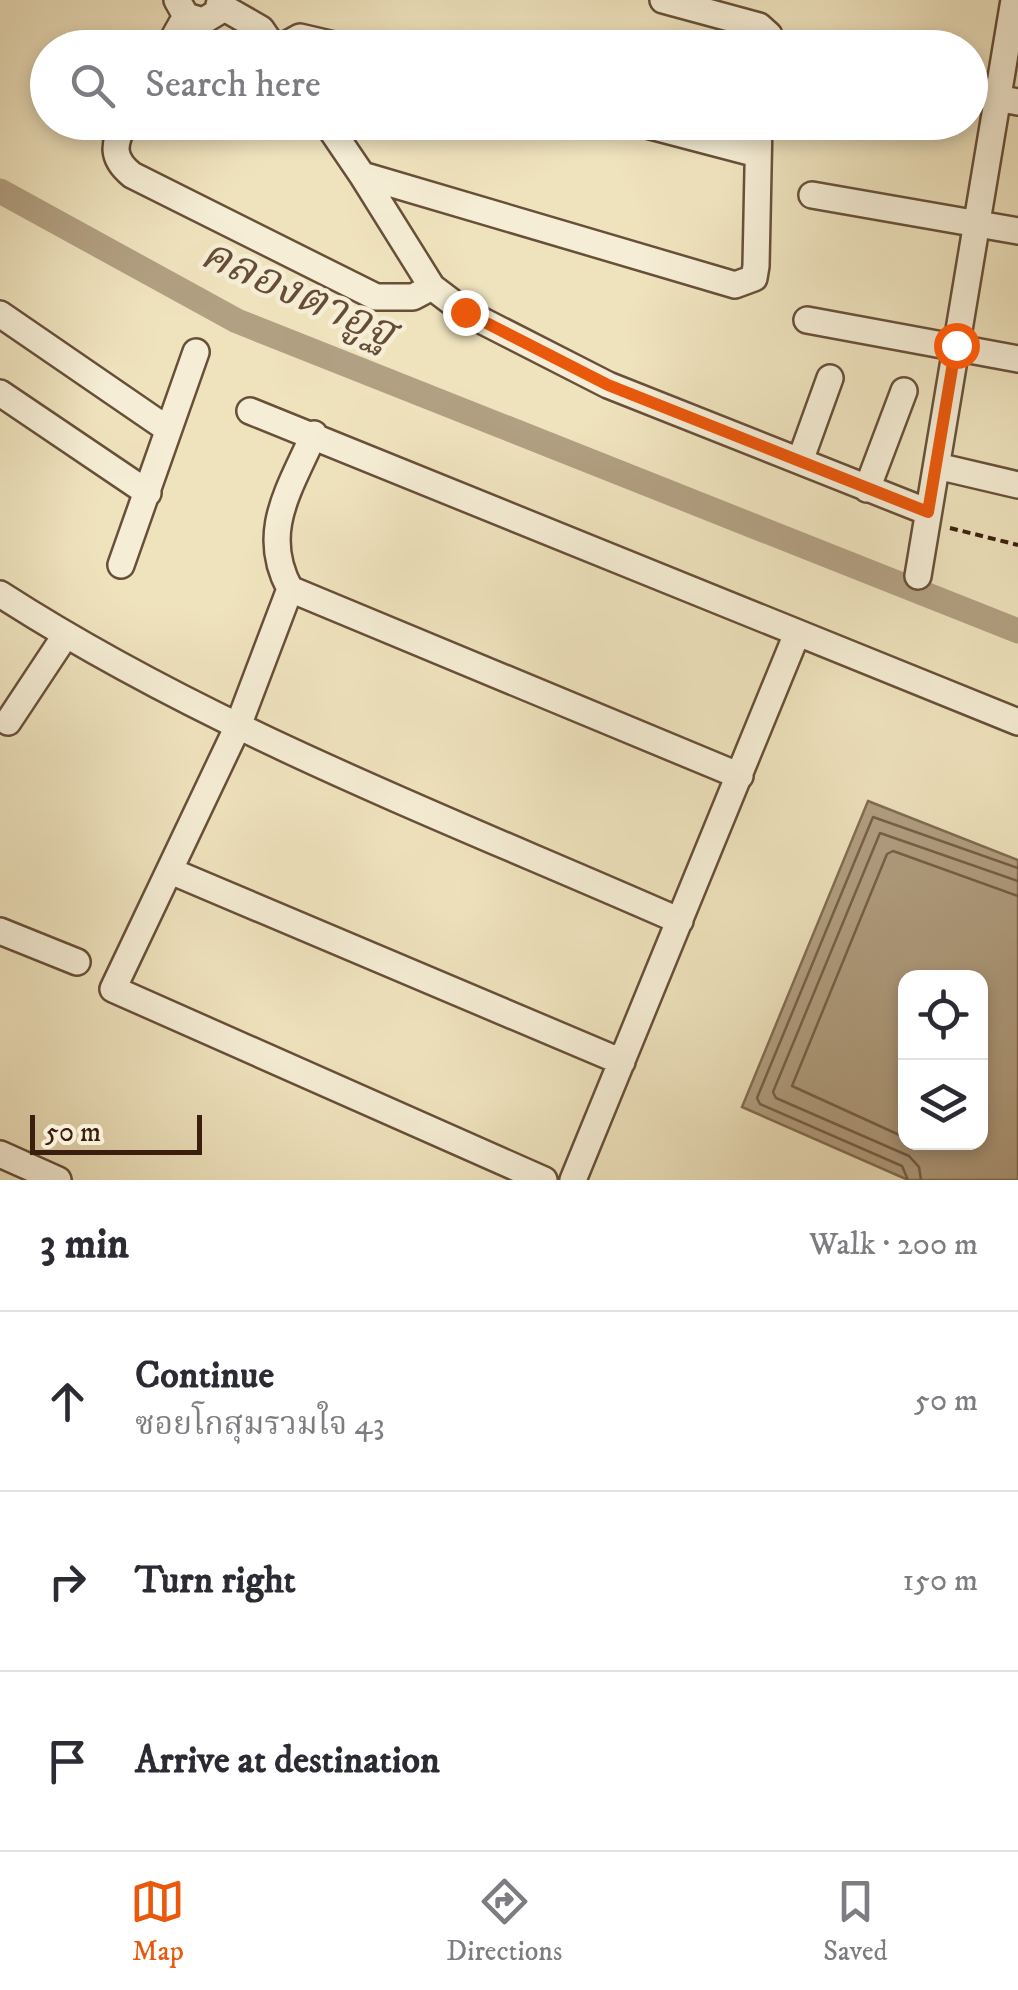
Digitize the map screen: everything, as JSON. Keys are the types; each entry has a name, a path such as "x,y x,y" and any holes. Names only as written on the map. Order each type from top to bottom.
{"street":[{"path":"662,0 764,30"},
{"path":"918,576 977,222 1008,100 1014,0"},
{"path":"182,8 203,21 218,12 220,3 262,30"},
{"path":"116,140 115,155 132,175 376,298 413,297 432,287"},
{"path":"338,140 432,287 500,333 608,385 928,517"},
{"path":"703,140 756,154"},
{"path":"362,174 734,285 754,278 757,140"},
{"path":"812,195 1018,231"},
{"path":"0,314 166,428"},
{"path":"807,320 956,345 1018,360"},
{"path":"122,565 166,428 196,352"},
{"path":"800,461 830,378"},
{"path":"868,490 904,391"},
{"path":"0,393 148,492"},
{"path":"250,410 796,636 1018,722"},
{"path":"314,434 277,527 274,549 290,589 238,726 173,872 113,989 544,1180"},
{"path":"936,466 1018,485"},
{"path":"290,589 740,776"},
{"path":"0,594 66,636 238,726 680,922"},
{"path":"8,722 66,636"},
{"path":"573,1180 796,636"},
{"path":"173,872 622,1062"},
{"path":"0,931 77,962"},
{"path":"0,1154 58,1180"}],"path":[{"path":"928,517 1018,545"}],"water":[{"path":"868,801 1018,860 1018,1180 908,1180 742,1107"}],"waterway":[{"name":"คลองตาอูฐ","path":"0,191 237,321 1018,631"}],"route":[{"path":"465,312 608,385 928,512 956,345"}]}
